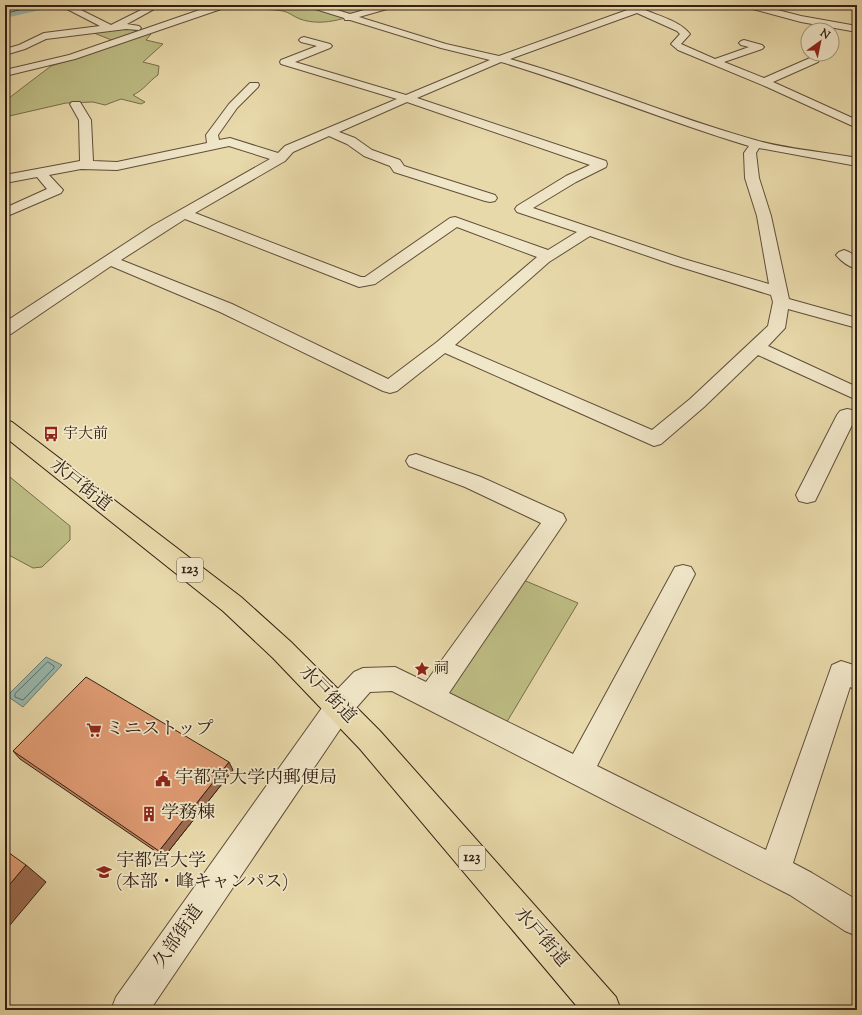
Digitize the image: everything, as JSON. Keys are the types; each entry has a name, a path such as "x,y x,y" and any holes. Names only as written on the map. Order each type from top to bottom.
{"highway":[{"name":"水戸街道","path":"5,428 232,604 282,650 370,740 603,1010"}],"street":[{"path":"5,10 25,5"},
{"path":"83,5 71,9 112,28"},
{"path":"112,28 152,8 146,5"},
{"path":"5,74 72,57 224,5"},
{"path":"312,5 348,18 444,46 500,59 552,74 708,130 756,144 857,162"},
{"path":"348,18 391,5"},
{"path":"627,5 644,8 680,29 685,34 676,44 681,48 765,82 857,124"},
{"path":"748,5 802,19 857,29"},
{"path":"5,330 109,260 183,213 281,158 289,149 500,59 644,8"},
{"path":"5,52 22,47 44,36 126,26 146,31"},
{"path":"304,40 327,46 285,62 408,99 601,164 571,179 522,209 857,323"},
{"path":"715,62 759,47 744,43"},
{"path":"765,82 810,62"},
{"path":"214,146 212,135 233,106 254,85"},
{"path":"76,104 86,120 87,165"},
{"path":"328,132 351,141 368,153 395,162 399,169 490,198"},
{"path":"5,179 87,165 117,166 230,142 281,158"},
{"path":"443,346 654,439 697,403 776,328 780,297 764,216 752,178 750,154 756,144"},
{"path":"5,213 56,190 40,173"},
{"path":"183,213 359,282 369,281 455,221 549,256"},
{"path":"109,260 226,308 390,387 443,346 549,256 589,231"},
{"path":"844,255 857,264"},
{"path":"756,347 857,394"},
{"path":"807,494 847,415 857,418"},
{"path":"416,461 473,482 555,520 431,697"},
{"path":"579,772 683,574"},
{"path":"774,871 841,673 857,678"},
{"name":"久部街道","path":"129,1010 339,707 364,680 396,679 801,884 857,919"}],"green space":[{"path":"245,5 377,5 375,8 338,20 319,22 300,19 283,11 251,8 246,7"},
{"path":"125,28 151,34 146,40 163,44 143,62 159,66 158,75 140,91 133,95 145,102 141,104 121,99 105,105 93,102 66,103 5,117 5,101 51,66 119,43 94,33"},
{"path":"5,473 70,526 70,540 42,567 33,568 5,553"},
{"path":"521,579 578,603 505,725 441,692"}],"water":[{"path":"46,657 62,665 23,707 7,696"}],"building":[{"name":"学務棟","path":"86,677 229,762 159,851 13,751"},
{"path":"5,850 26,865 5,890"}],"waterway":[{"path":"5,13 39,5"}],"place":[{"name":"宇大前","path":"51,434"},
{"name":"祠","path":"422,669"},
{"name":"ミニストップ","path":"94,730"},
{"name":"宇都宮大学内郵便局","path":"163,779"},
{"name":"学務棟","path":"149,814"},
{"name":"宇都宮大学 (本部・峰キャンパス)","path":"104,872"}]}
